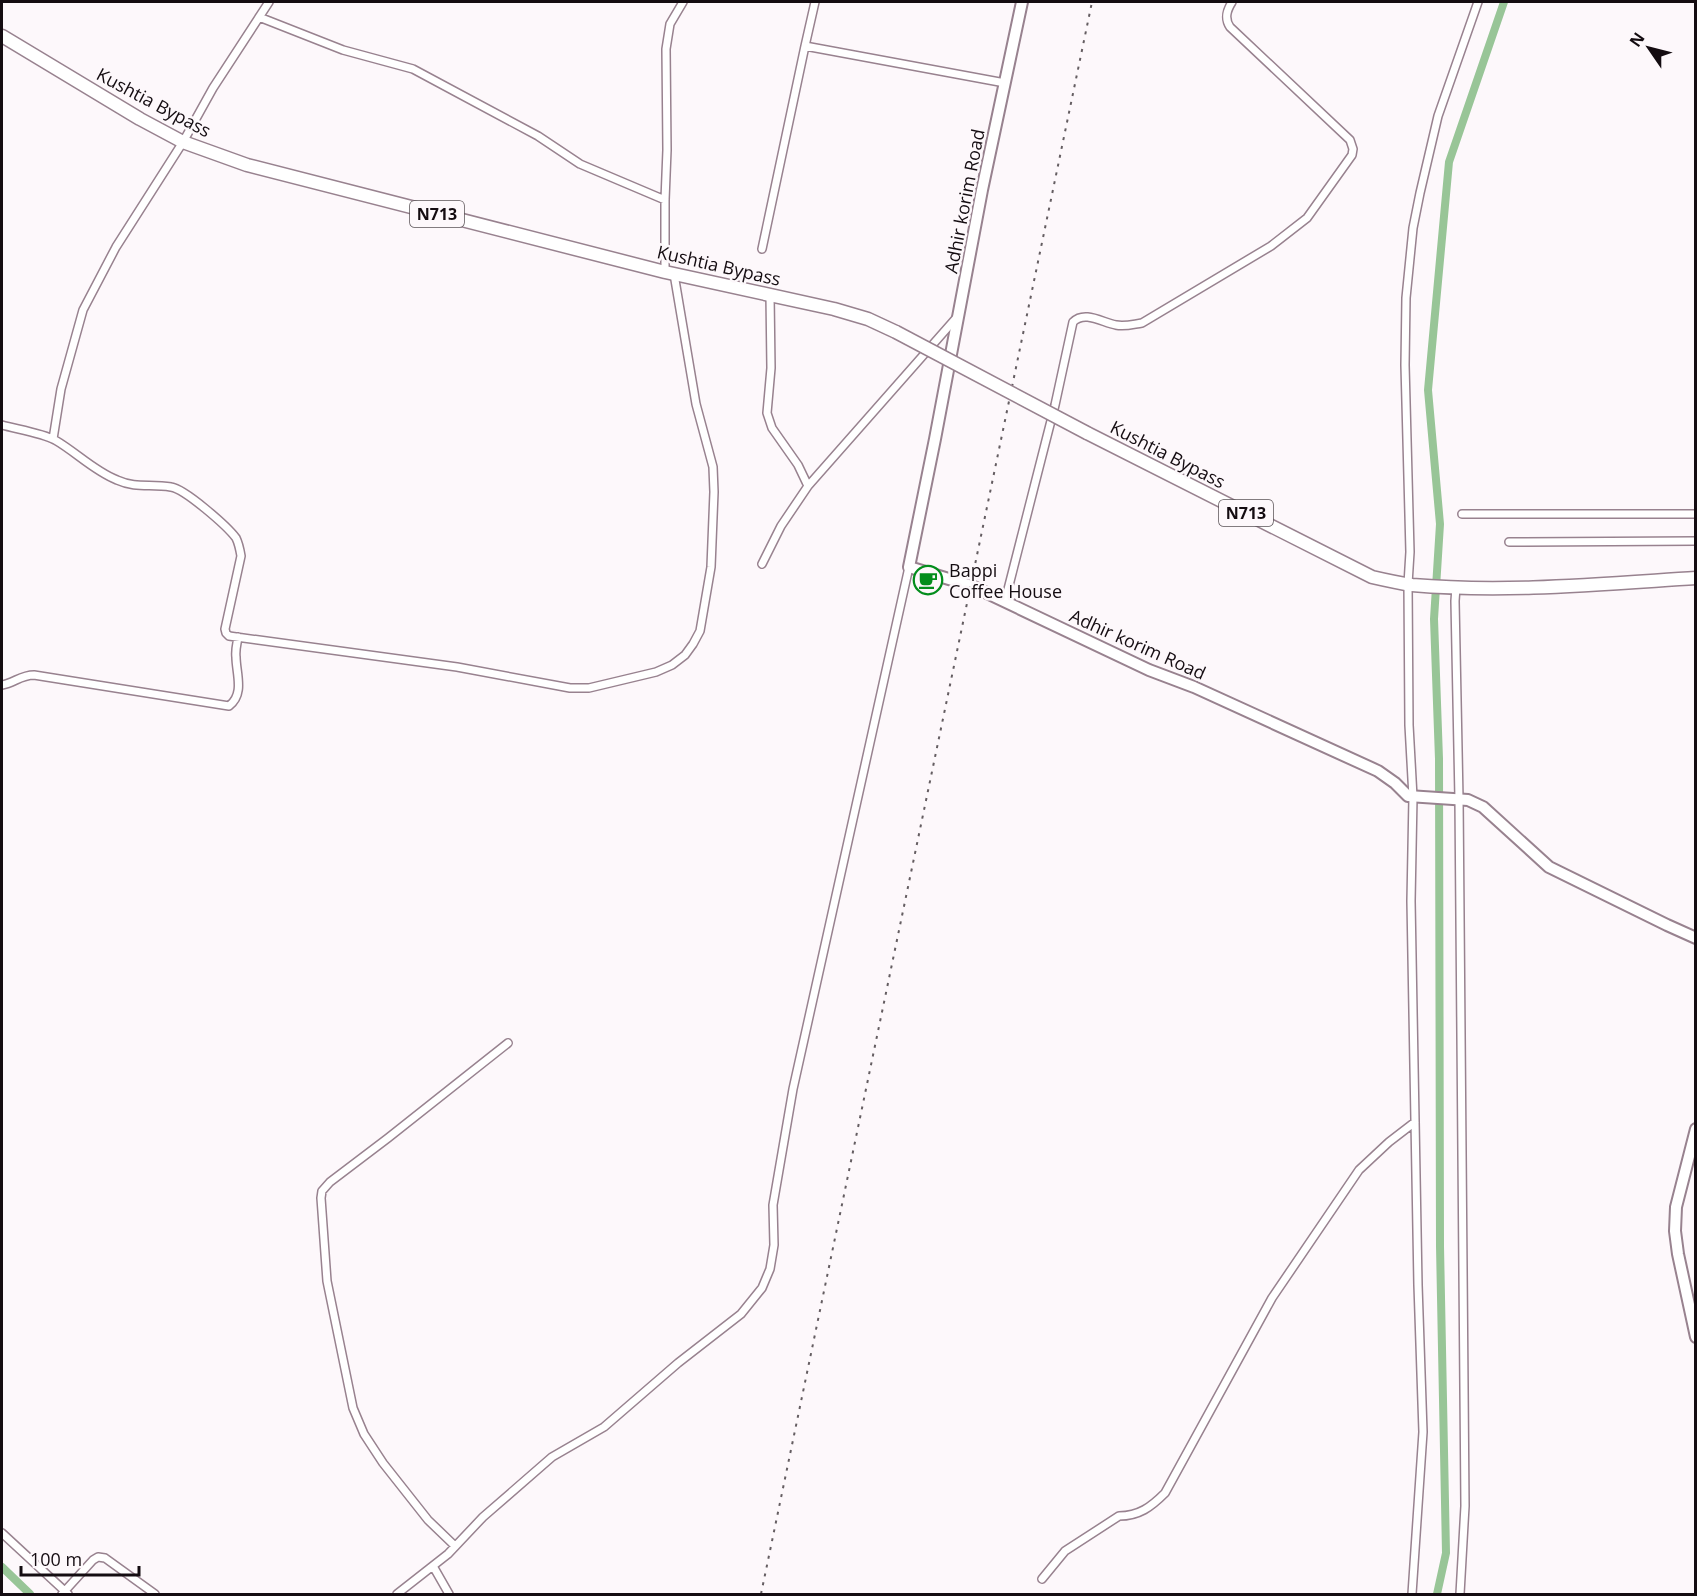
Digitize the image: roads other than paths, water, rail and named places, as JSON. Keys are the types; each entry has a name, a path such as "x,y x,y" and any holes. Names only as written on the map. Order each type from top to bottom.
{"highway":[{"name":"Kushtia Bypass","path":"2,36 140,119 183,142 247,165 669,273 834,309 868,319 1372,577 1409,584 1526,588 1695,578"}],"main road":[{"name":"Adhir korim Road","path":"1022,2 982,190 909,567 970,585 1149,670 1194,687 1378,771 1408,796 1415,797"},
{"path":"1415,797 1468,800 1483,807 1549,867 1695,938"},
{"path":"1695,1129 1676,1207 1675,1231 1695,1337"}],"street":[{"path":"53,439 61,389 83,310 116,247 183,142 213,88 269,2"},
{"path":"2,425 53,439 107,476 132,486 174,487 185,492 235,537 241,556 225,629 230,636 457,667 570,688 589,688 656,672 672,665 685,655 700,631 711,567 714,492 713,467 696,404 669,273 665,200 666,36 669,24 683,2"},
{"path":"762,249 815,2"},
{"path":"1005,601 1055,405 1073,322 1083,316 1119,326 1142,323 1261,252 1307,218 1352,155 1350,140 1230,27 1226,14 1232,2"},
{"path":"1412,1594 1423,1432 1411,901 1415,797 1409,725 1410,552 1405,365 1406,298 1413,228 1438,116 1478,2"},
{"path":"259,17 343,50 413,69 538,136 580,164 665,200"},
{"path":"805,46 1005,83"},
{"path":"770,295 771,368 767,413 772,428 798,465 808,486"},
{"path":"762,564 781,526 808,486 958,315"},
{"path":"1462,514 1695,514"},
{"path":"1509,542 1695,541"},
{"path":"397,1594 433,1566 483,1517 552,1457 604,1427 678,1363 741,1314 762,1288 770,1269 774,1245 773,1205 793,1089 909,567"},
{"path":"1455,587 1465,1506 1460,1594"},
{"path":"2,685 10,684 21,676 34,675 229,706 236,699 238,689 239,678 235,653 238,638"},
{"path":"455,1546 428,1520 383,1463 364,1434 353,1408 327,1281 321,1198 322,1191 330,1182 508,1043"},
{"path":"1042,1579 1065,1551 1119,1516 1139,1513 1153,1505 1165,1493 1278,1288 1359,1170 1415,1122"},
{"path":"2,1533 65,1594 98,1557 105,1558 155,1594"},
{"path":"433,1566 449,1594"}],"waterway":[{"path":"1437,1594 1446,1553 1440,1246 1439,759 1434,619 1440,524 1428,390 1449,162 1504,2"},
{"path":"2,1567 30,1594"}],"railway":[{"path":"761,1594 1092,2"}],"place":[{"name":"Bappi Coffee House","path":"928,580"}]}
